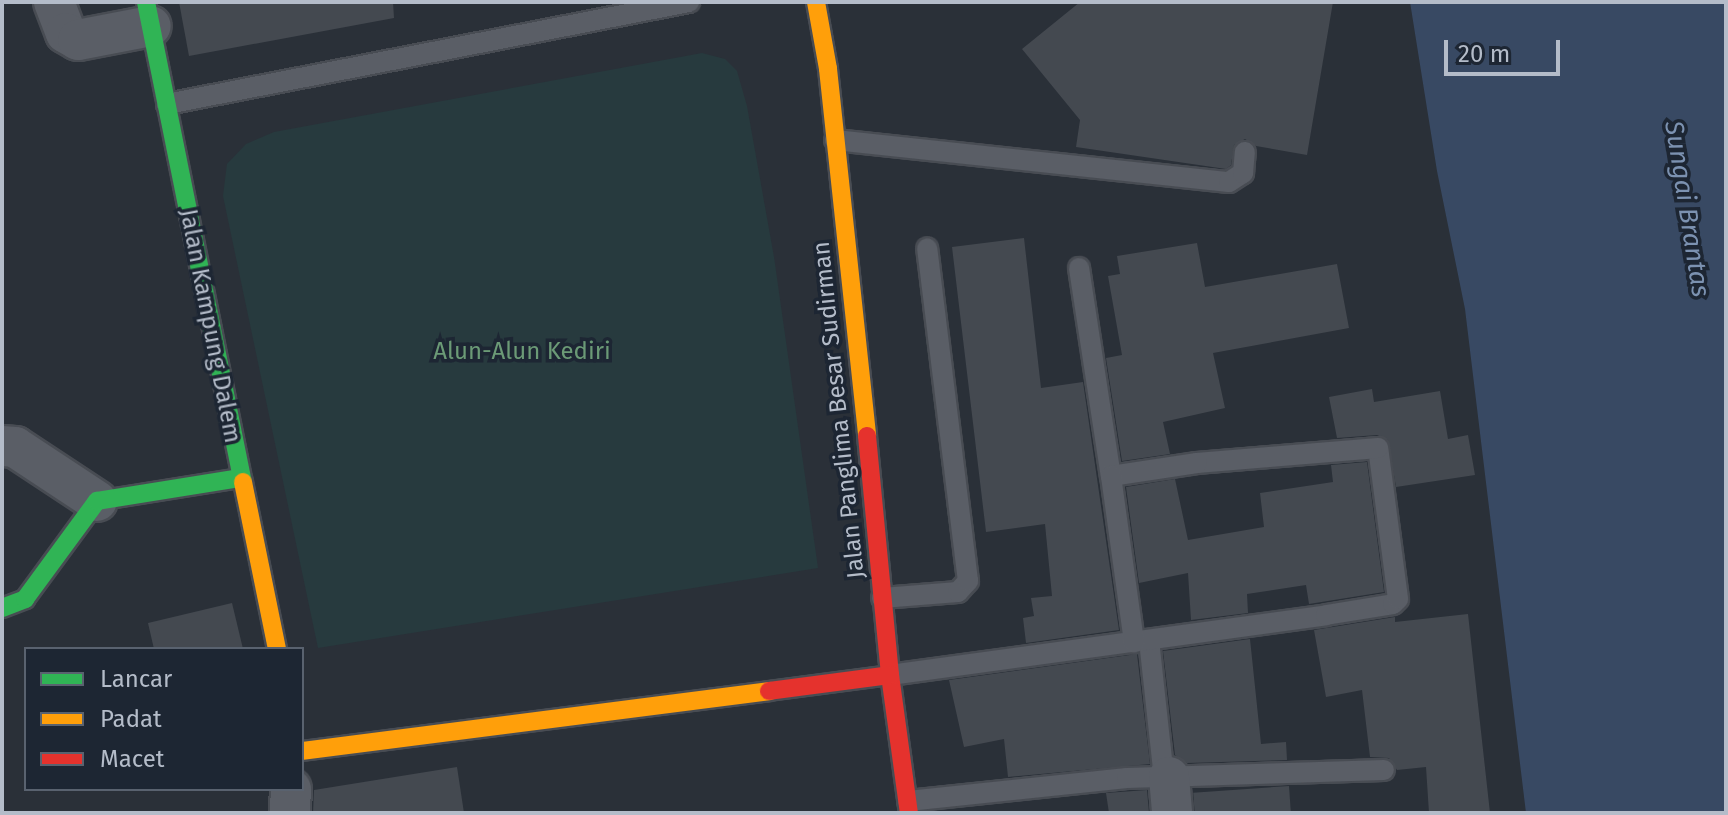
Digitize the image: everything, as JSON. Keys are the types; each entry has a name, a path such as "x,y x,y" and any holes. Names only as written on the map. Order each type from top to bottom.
{"street":[{"path":"54,2 66,33 78,40 149,14"},
{"name":"Jalan Panglima Besar Sudirman","path":"816,2 828,69 852,279 890,675 908,807"},
{"name":"Jalan Kampung Dalem","path":"149,14 277,647"},
{"path":"2,446 15,447 97,501 241,478"},
{"path":"2,608 25,599 97,501"},
{"path":"304,751 890,675"},
{"path":"290,813 291,791"}],"lane":[{"path":"167,104 689,2"},
{"path":"834,140 1229,182 1243,173 1245,152"},
{"path":"882,598 958,592 968,581 927,249"},
{"path":"1079,268 1111,476 1168,789"},
{"path":"890,675 1396,603 1379,451 1374,447 1331,454 1197,463 1111,476"},
{"path":"908,807 1384,770"}],"green space":[{"name":"Alun-Alun Kediri","path":"702,53 725,59 737,71 747,106 774,257 818,568 318,648 223,196 227,164 246,144 274,132"}],"water":[{"name":"Sungai Brantas","path":"1410,2 1726,2 1726,813 1526,813 1465,309 1437,171"}],"building":[{"path":"179,2 393,2 394,18 189,56"},
{"path":"1080,2 1333,2 1307,155 1256,146 1245,139 1234,145 1231,165 1226,169 1076,147 1080,120 1022,49"},
{"path":"1024,238 1041,388 1083,382 1119,630 1026,643 1023,618 1034,616 1031,598 1052,596 1045,524 986,532 952,247"},
{"path":"1197,243 1205,287 1337,264 1349,328 1213,353 1225,408 1163,422 1170,454 1122,461 1106,358 1122,355 1108,276 1120,274 1117,256"},
{"path":"1372,389 1374,402 1440,391 1448,439 1468,435 1475,475 1396,487 1388,440 1377,435 1337,438 1329,397"},
{"path":"1367,462 1384,592 1309,604 1306,585 1247,594 1248,613 1191,620 1188,573 1139,583 1126,487 1175,479 1188,540 1264,527 1260,493 1333,482 1331,465"},
{"path":"232,603 243,647 154,647 148,623"},
{"path":"1468,614 1490,813 1429,813 1426,767 1397,770 1389,758 1370,757 1362,690 1326,697 1314,630 1395,617 1395,622"},
{"path":"1250,639 1261,744 1286,742 1287,760 1187,763 1175,755 1163,651"},
{"path":"1137,654 1150,764 1008,777 1004,739 964,747 949,680"},
{"path":"457,767 464,813 313,813 314,790"},
{"path":"1289,786 1291,813 1195,813 1193,793"},
{"path":"1147,790 1149,813 1109,813 1106,793"}],"traffic: fast":[{"path":"146,2 243,482"},
{"path":"2,608 25,599 97,501 241,478"}],"traffic: slow":[{"path":"816,2 828,69 867,436"},
{"path":"243,482 277,647"},
{"path":"304,751 769,691"}],"traffic: jam":[{"path":"867,436 890,675 909,813"},
{"path":"769,691 890,675"}]}
